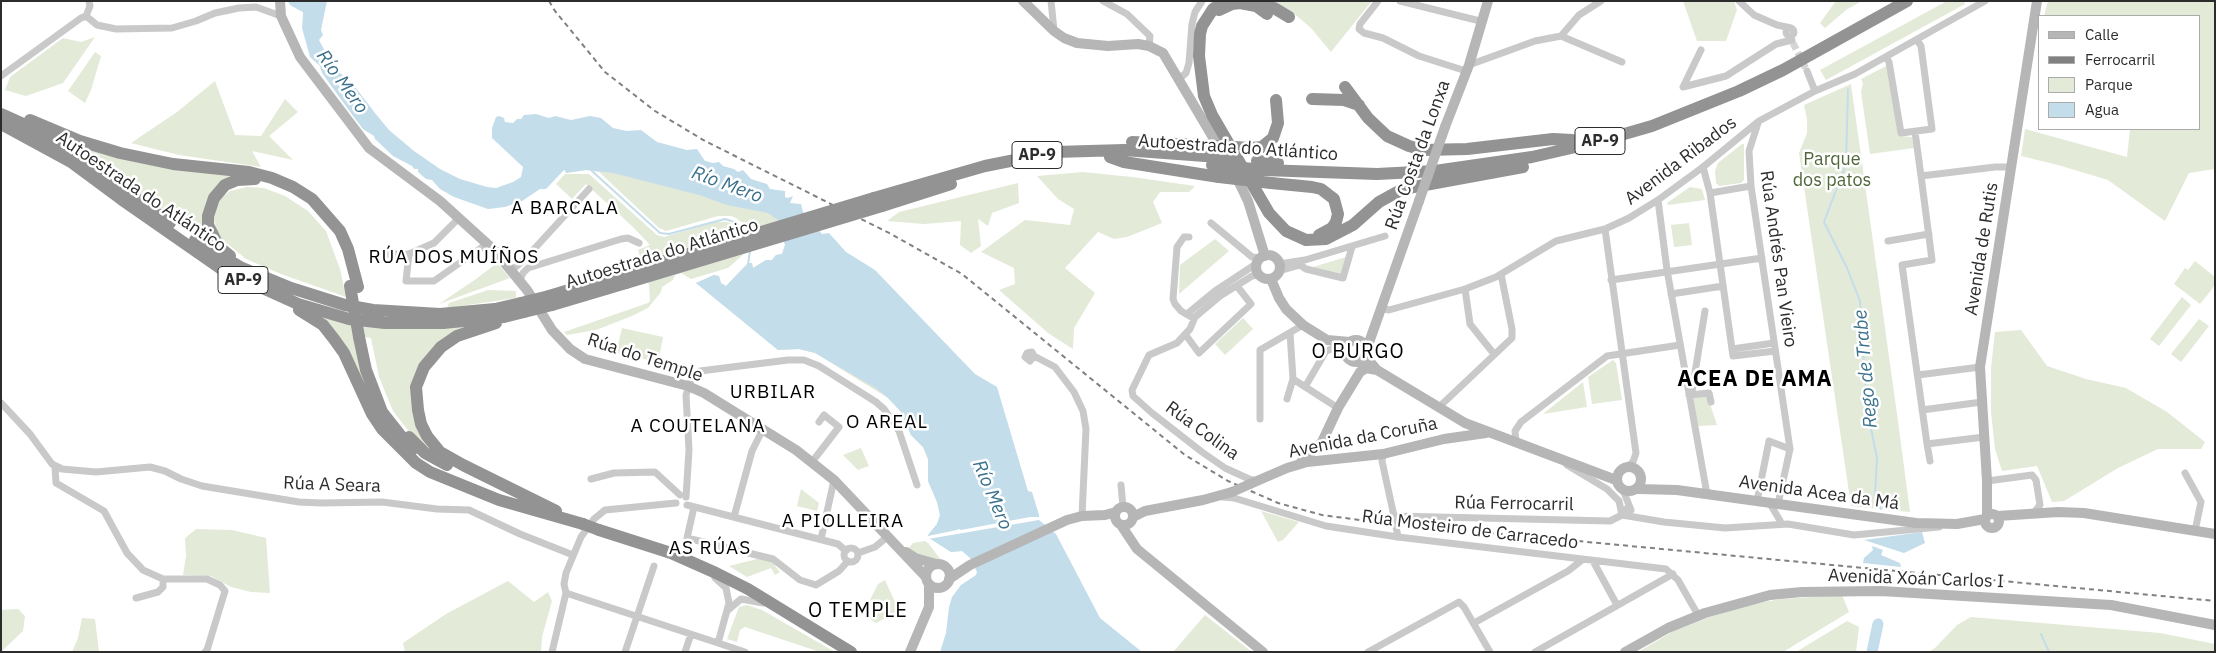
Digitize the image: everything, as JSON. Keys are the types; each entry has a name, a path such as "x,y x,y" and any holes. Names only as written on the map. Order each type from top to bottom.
{"highway":[{"path":"1225,1 1213,9 1202,26 1200,34 1200,65 1207,104 1269,213 1286,232 1306,240 1326,239 1340,233 1379,202 1399,191 1484,176 1542,163 1627,139 1652,126"},
{"name":"Autoestrada do Atlántico","path":"1261,165 1394,165 1488,156 1572,140 1628,125 1702,98 1781,62 1890,1"},
{"name":"Autoestrada do Atlántico","path":"1261,165 1376,174 1434,171 1532,157 1585,145 1652,126 1739,91 1783,70 1907,1"},
{"path":"1110,157 1124,162 1219,177 1271,183 1312,187 1328,194 1334,200 1338,214 1332,228 1318,235 1302,234 1292,230 1276,216 1220,119 1206,83 1204,48 1207,27 1224,7 1240,3 1290,17"},
{"path":"1345,87 1375,126 1387,136 1408,146 1423,150 1467,149 1553,140 1572,140"},
{"path":"1312,99 1344,100 1359,105"},
{"path":"1206,155 1262,147 1273,138 1278,123 1276,100"},
{"path":"1,108 80,141 114,151 173,164 249,172 272,178 293,187 312,199 340,231 350,255 366,370 382,412 415,453 455,478 559,518"},
{"name":"Autoestrada do Atlántico","path":"1,114 30,127 71,152 204,247 240,267 306,293 373,310 440,314 523,308"},
{"name":"Autoestrada do Atlántico","path":"1,124 71,162 223,270 266,291 323,312 348,318 385,323 444,323 504,317 523,308 878,202 985,166 1023,157 1045,149 1083,144 1140,142 1206,155"},
{"name":"Autoestrada do Atlántico","path":"878,202 1018,167 1075,158 1206,155"},
{"name":"AP-9","path":"1206,155 1261,165"},
{"path":"240,267 219,247 211,233 208,216 214,198 225,185 237,180 254,178 279,186 308,203 334,234 354,287"},
{"path":"266,291 323,325 344,354 372,414 382,429 416,462 430,472 463,486 507,502 583,524"},
{"path":"523,308 456,336 441,347 424,367 416,387 418,410 421,424 427,436 440,452 462,465 583,524 704,567 748,589 851,652"},
{"path":"363,338 386,408 407,435 425,452 451,467 530,499"}],"main road":[{"path":"280,1 281,16"},
{"path":"1023,1 1054,31 1064,38 1092,45 1138,44 1149,46 1163,53 1241,184 1257,263 1264,279 1277,271"},
{"name":"Rúa Costa da Lonxa","path":"1366,354 1467,68 1480,21 1488,1"},
{"name":"Avenida de Rutis","path":"2032,1 2034,17"},
{"name":"Avenida de Rutis","path":"1992,519 1987,484 1980,367 2037,1"},
{"name":"Rúa do Temple","path":"281,16 300,57 368,148 459,218 488,244 520,280 552,330 570,349 586,359 688,386 704,393 763,429 812,462 834,480 927,581"},
{"path":"1257,263 1275,257 1278,298 1286,310 1303,325 1327,340 1344,354 1356,368 1355,380"},
{"name":"Rúa Costa da Lonxa","path":"1354,342 1377,319"},
{"path":"1327,340 1354,342 1364,345 1366,354 1377,370"},
{"path":"1344,354 1346,347 1354,342"},
{"path":"1344,354 1360,361 1366,354"},
{"path":"1296,465 1305,460 1322,442 1338,408 1355,380 1363,369 1370,368 1377,370 1438,408 1489,433 1594,471 1621,473 1638,470 1646,482 1677,490"},
{"path":"1444,438 1458,430 1456,421 1451,415"},
{"name":"Avenida da Coruña","path":"1058,525 1124,517 1217,496 1232,492 1296,465 1337,457 1383,454 1444,438 1475,433 1489,433"},
{"path":"1322,442 1325,454 1337,457"},
{"path":"1621,473 1623,490 1630,492 1638,488 1677,490"},
{"path":"1638,488 1641,483 1641,476"},
{"name":"Avenida Acea da Má","path":"1677,490 1916,523 1957,524 2038,513"},
{"path":"2038,513 2084,513 2215,534"},
{"name":"Avenida da Coruña","path":"1058,525 1082,516 1105,515 1124,517"},
{"path":"1124,517 1131,540 1137,549 1263,652"},
{"path":"927,581 935,588 946,583 970,565 1058,525"},
{"name":"Rúa do Temple","path":"888,537 915,558 941,566"},
{"path":"910,652 929,607 927,570 941,566 970,565"},
{"path":"916,652 949,573 941,566"},
{"name":"Avenida Xoán Carlos I","path":"1625,652 1668,628 1698,615 1770,595 1802,592 1881,591 2111,605 2215,625"}],"street":[{"path":"1,76 86,16 90,6 89,1"},
{"path":"1051,1 1054,31"},
{"path":"1103,1 1126,14 1150,36 1149,46"},
{"path":"1180,79 1186,73 1189,63 1192,24 1195,12 1202,1"},
{"path":"1378,1 1360,24 1359,29 1364,33 1382,38 1419,56 1467,68 1535,41 1561,36 1622,62"},
{"path":"1400,1 1480,21"},
{"path":"1561,36 1579,15 1601,1"},
{"path":"1701,50 1683,87 1726,76 1790,36 1777,25 1754,15 1739,1"},
{"name":"Avenida Ribados","path":"1381,308 1389,310 1465,289 1501,274 1556,241 1605,229 1629,218 1658,200 1703,167 1759,121 1815,91 1855,74 1985,1"},
{"path":"86,16 97,25 116,29 172,28 196,21 215,12 239,8 256,7 281,16"},
{"path":"1886,57 1889,62 1901,133 1932,130 1921,46 1917,40"},
{"path":"1807,71 1815,91"},
{"name":"Rúa Andrés Pan Vieiro","path":"1749,151 1759,121"},
{"path":"1915,132 1932,260 1902,265 1930,461"},
{"name":"Rúa Andrés Pan Vieiro","path":"1741,135 1746,138 1749,151 1751,186 1790,449 1783,490 1773,503"},
{"path":"1921,176 1995,166 2011,167"},
{"path":"1703,167 1710,193 1732,352 1775,347"},
{"path":"1710,193 1751,186"},
{"path":"512,270 525,259 589,189"},
{"path":"1658,200 1667,270 1707,494"},
{"path":"386,254 408,254 434,244 459,218"},
{"path":"1211,223 1257,263"},
{"path":"1605,229 1636,453 1633,462 1621,473"},
{"path":"1888,241 1929,234"},
{"path":"1277,271 1305,260 1385,236"},
{"path":"1189,237 1184,237 1177,247 1174,279 1175,304 1190,316"},
{"path":"520,280 528,268 621,239 628,238 639,243"},
{"path":"408,254 406,281 434,281 488,244"},
{"path":"1277,271 1300,265 1306,270 1343,278 1352,247"},
{"path":"1611,280 1667,270 1762,258"},
{"path":"525,259 528,268"},
{"path":"1190,316 1252,276 1257,263"},
{"path":"1237,286 1250,304 1199,353 1185,334 1190,329 1190,316 1215,291 1257,263"},
{"path":"1438,408 1512,338 1512,329 1501,274"},
{"path":"1671,294 1723,286"},
{"path":"1465,289 1470,324 1494,354"},
{"path":"1689,395 1692,391 1705,311"},
{"path":"1260,419 1260,350 1303,325"},
{"path":"1287,399 1293,379 1290,333"},
{"name":"Rúa Colina","path":"1185,334 1177,343 1149,355 1132,390 1133,396 1152,414 1225,468 1254,483"},
{"path":"1516,442 1515,431 1521,422 1607,356 1680,345"},
{"path":"1305,387 1326,351 1344,354"},
{"path":"1034,356 1055,367 1066,379 1083,411 1086,429 1082,516"},
{"path":"858,553 856,560 848,561 839,570 816,585 800,580 773,559 687,538 689,450 686,414 688,386 692,377 700,371 788,360 804,360 815,364 876,402 890,417 899,431 917,485"},
{"path":"1918,375 1980,367"},
{"path":"1293,379 1338,408"},
{"path":"1689,395 1709,393 1711,402"},
{"path":"1922,410 1982,402"},
{"path":"1,403 30,434 55,467 56,483 104,511 127,553 143,570 163,579 207,579 220,585 226,591 205,652"},
{"path":"812,462 839,427 824,415 819,422"},
{"path":"734,517 752,451 763,429"},
{"path":"1927,444 1984,437"},
{"path":"1757,500 1768,441 1783,444 1790,449"},
{"path":"1383,454 1382,461 1398,537"},
{"path":"1549,455 1607,489 1619,500 1622,515"},
{"name":"Rúa A Seara","path":"55,467 75,472 96,472 150,467 202,486 299,502 382,502 437,509 469,510 535,541 573,555"},
{"path":"591,478 614,473 655,472 687,501"},
{"path":"2185,472 2201,502 2195,531"},
{"path":"1987,484 2032,475 2036,480 2040,505 2038,513"},
{"path":"821,539 834,480"},
{"path":"1121,485 1124,517"},
{"path":"1623,490 1628,508 1637,517"},
{"path":"1783,490 1789,506"},
{"name":"Rúa Mosteiro de Carracedo","path":"1217,496 1234,498 1326,526 1398,537 1666,569 1673,574"},
{"path":"676,503 676,499 687,501 734,517 838,544 846,551"},
{"path":"552,652 566,593 564,584 573,555 594,519 605,510 676,503 681,507 687,501"},
{"path":"1773,503 1782,524"},
{"path":"1622,515 1628,508"},
{"path":"1622,515 1664,522 1725,528 1773,527 1782,524 1854,535 1925,529 1957,524"},
{"name":"Rúa Ferrocarril","path":"1394,516 1610,521 1622,515"},
{"path":"858,553 875,547 888,537"},
{"path":"846,551 852,548 858,553"},
{"path":"846,551 845,557 848,561"},
{"path":"1474,623 1568,571 1582,560"},
{"path":"1593,561 1617,606"},
{"path":"625,652 654,566"},
{"path":"704,567 726,588 728,595 728,610 718,643"},
{"path":"1538,651 1673,574 1698,615"},
{"path":"136,598 158,592 163,587 163,579"},
{"path":"566,593 745,652"},
{"path":"728,610 736,602 745,599 779,608"},
{"path":"1368,652 1459,602 1474,623 1490,652"},
{"path":"685,652 691,634"}],"green space":[{"path":"1271,1 1371,2 1331,52 1311,28 1291,11"},
{"path":"1683,1 1734,1 1737,10 1726,41 1697,41"},
{"path":"1836,1 1862,1 1846,10 1825,28 1820,23"},
{"path":"1947,1 1964,1 1965,4 1826,80 1820,70"},
{"path":"2048,1 2215,1 2215,169 2189,173 2165,221 2108,180 2021,156 2025,129 2127,157 2130,130 2201,130 2201,15 2044,15"},
{"path":"95,37 63,83 26,96 5,90 10,77 63,38 81,42"},
{"path":"95,52 101,56 85,103 68,91"},
{"path":"1888,65 1898,132 1900,136 1912,137 1914,148 1870,154 1861,92 1863,83 1861,79"},
{"path":"215,81 235,135 261,136 285,99 298,112 269,136 293,160 252,151 261,167 179,155 131,143 177,112"},
{"name":"Parque dos patos","path":"1851,84 1910,512 1851,506 1799,153 1807,133 1804,105"},
{"path":"66,142 247,177 210,199 215,247"},
{"path":"1744,144 1744,180 1741,183 1719,186 1716,183 1715,171 1718,163"},
{"path":"601,168 769,209 889,344 962,551 951,552 929,538 928,535 937,524 940,515 928,481 928,459 923,447 911,435 901,412 888,398 815,353 799,349 778,350 696,283 714,275 719,276 721,283 726,286 748,263 752,263 753,268 766,260 772,260 776,255 782,254 785,245 778,221 747,231 744,224 736,218 718,216 666,231 659,228 599,172 586,170 566,173 565,170"},
{"path":"1083,172 1195,186 1189,192 1160,192 1153,202 1162,223 1127,237 1114,239 1098,232 1065,268 1095,293 1074,328 1073,349 1048,333 999,290 1015,284 1014,268 981,252 1025,220 1070,225 1074,209 1058,199 1037,176"},
{"path":"565,174 589,174 657,235 664,237 716,222 734,224 739,231 745,253 728,268 691,279 681,273 675,275 673,280 662,287 661,292 648,308 632,316 596,330 567,335 564,332 650,301 649,285 638,250 650,245 586,184 572,199 556,184"},
{"path":"1018,183 1019,203 992,213 988,226 978,219 981,246 971,253 960,245 961,221 924,224 887,221 899,212"},
{"path":"247,187 264,188 285,196 308,211 326,231 340,269 346,297 281,274 246,259 218,236 213,216 220,199 230,191"},
{"path":"1690,187 1702,189 1705,200 1668,205 1667,203"},
{"path":"1689,223 1692,245 1674,247 1671,225"},
{"path":"1215,239 1229,251 1179,294 1180,265"},
{"path":"1346,257 1341,275 1313,267"},
{"path":"2195,261 2215,277 2215,284 2200,304 2174,284 2185,268 2188,270"},
{"path":"497,263 510,278 439,304 476,279"},
{"path":"488,290 516,291 516,298 447,308 449,303"},
{"path":"2182,297 2191,305 2159,346 2150,339"},
{"path":"320,314 472,325 455,333 414,388 435,452 414,438 393,411 379,377 371,338 356,336 368,390"},
{"path":"1243,318 1253,329 1225,355 1215,344"},
{"path":"2199,319 2209,326 2181,362 2171,354"},
{"path":"622,328 663,337 658,362 616,353"},
{"path":"2021,330 2047,366 2086,379 2126,388 2167,412 2205,442 2201,449 2158,449 2118,468 2064,501 2052,502 2037,466 2002,471 1995,449 1991,412 1991,368 1995,332"},
{"path":"1613,360 1616,363 1622,400 1592,404 1588,377"},
{"path":"1583,382 1587,407 1543,414"},
{"path":"1707,395 1717,425 1698,426 1693,397"},
{"path":"861,448 869,466 858,470 843,455"},
{"path":"801,489 819,503 817,511 797,506"},
{"path":"1261,511 1299,522 1283,540 1278,542"},
{"path":"196,529 232,530 266,538 270,593 251,592 231,587 211,576 183,575 186,556 185,538"},
{"path":"925,541 941,560 921,557 909,548 913,543"},
{"path":"765,557 776,564 775,566 780,572 775,575 771,568 747,577 729,566"},
{"path":"885,580 899,611 876,623 871,620 867,606 878,584"},
{"path":"508,581 534,602 548,592 552,601 542,637 541,652 405,652 403,643 446,614"},
{"path":"1842,595 1849,612 1783,652 1638,652 1672,632 1707,618 1751,604 1782,599"},
{"path":"747,605 762,610 835,652 820,652 745,627 740,630 737,642 727,639 739,607"},
{"path":"18,609 25,616 23,631 1,652 1,610"},
{"path":"1205,615 1252,652 1173,652"},
{"path":"1971,617 2160,633 2215,644 2215,652 1929,652 1957,625"},
{"path":"82,618 95,619 99,652 72,652 78,638"},
{"path":"1847,621 1859,627 1856,652 1796,652"}],"water":[{"name":"Río Mero","path":"304,1 327,1 321,30 323,35 319,40 331,63 341,74 349,79 389,130 440,169 460,179 496,188 521,177 523,167 492,138 492,128 496,117 499,116 504,118 505,122 513,123 524,115 536,114 549,118 555,116 571,120 590,116 601,118 613,128 627,131 641,130 657,142 687,150 697,149 705,161 719,162 723,166 738,172 743,170 751,179 767,184 770,189 785,191 785,197 793,196 790,203 801,204 803,212 822,234 829,233 846,252 875,270 975,374 997,387 1028,491 1032,492 1039,520 1056,534 1100,618 1142,652 940,652 946,633 952,597 961,585 976,575 977,572 970,558 962,551 951,552 929,538 928,535 937,524 940,515 928,481 928,459 923,447 911,435 901,412 877,389 815,353 799,349 778,350 696,283 714,275 719,276 721,283 726,286 748,263 752,263 753,268 766,260 772,260 776,255 782,254 785,245 778,220 768,213 727,205 699,195 613,173 586,170 566,173 565,170 546,189 540,189 522,201 505,207 488,209 454,197 440,189 432,180 426,179 418,172 418,169 414,169 393,156 374,136 363,129 353,116 322,73 320,66 310,57 302,28"},
{"path":"1922,532 1925,543 1904,553 1864,540"},
{"path":"1872,546 1883,550 1881,555 1900,563 1901,567 1863,563 1864,558 1873,550"}],"pier":[{"path":"1039,517 1039,520 928,539 928,536 959,529"}],"waterway":[{"path":"294,1 312,11"},
{"name":"Rego de Trabe","path":"1848,89 1846,164 1824,222 1847,268 1860,301 1867,409 1877,458 1875,494 1881,509"},
{"path":"592,171 660,233 669,234 725,219 737,223 743,232"},
{"path":"748,265 750,250"},
{"name":"Rego de Trabe","path":"1872,652 1878,624"},
{"path":"2041,634 2049,652"}],"tunnel":[{"path":"1793,43 1807,71"}],"railway":[{"path":"549,1 605,72 655,111 705,141 891,234 962,274 1185,455 1228,481 1278,503 1322,515 1375,522 2215,601"}],"district":[{"name":"A BARCALA","path":"565,209"},
{"name":"RÚA DOS MUÍÑOS","path":"454,258"},
{"name":"O BURGO","path":"1358,352"},
{"name":"ACEA DE AMA","path":"1755,380"},
{"name":"URBILAR","path":"773,393"},
{"name":"O AREAL","path":"887,423"},
{"name":"A COUTELANA","path":"698,427"},
{"name":"A PIOLLEIRA","path":"843,522"},
{"name":"AS RÚAS","path":"710,549"},
{"name":"O TEMPLE","path":"858,611"}]}
